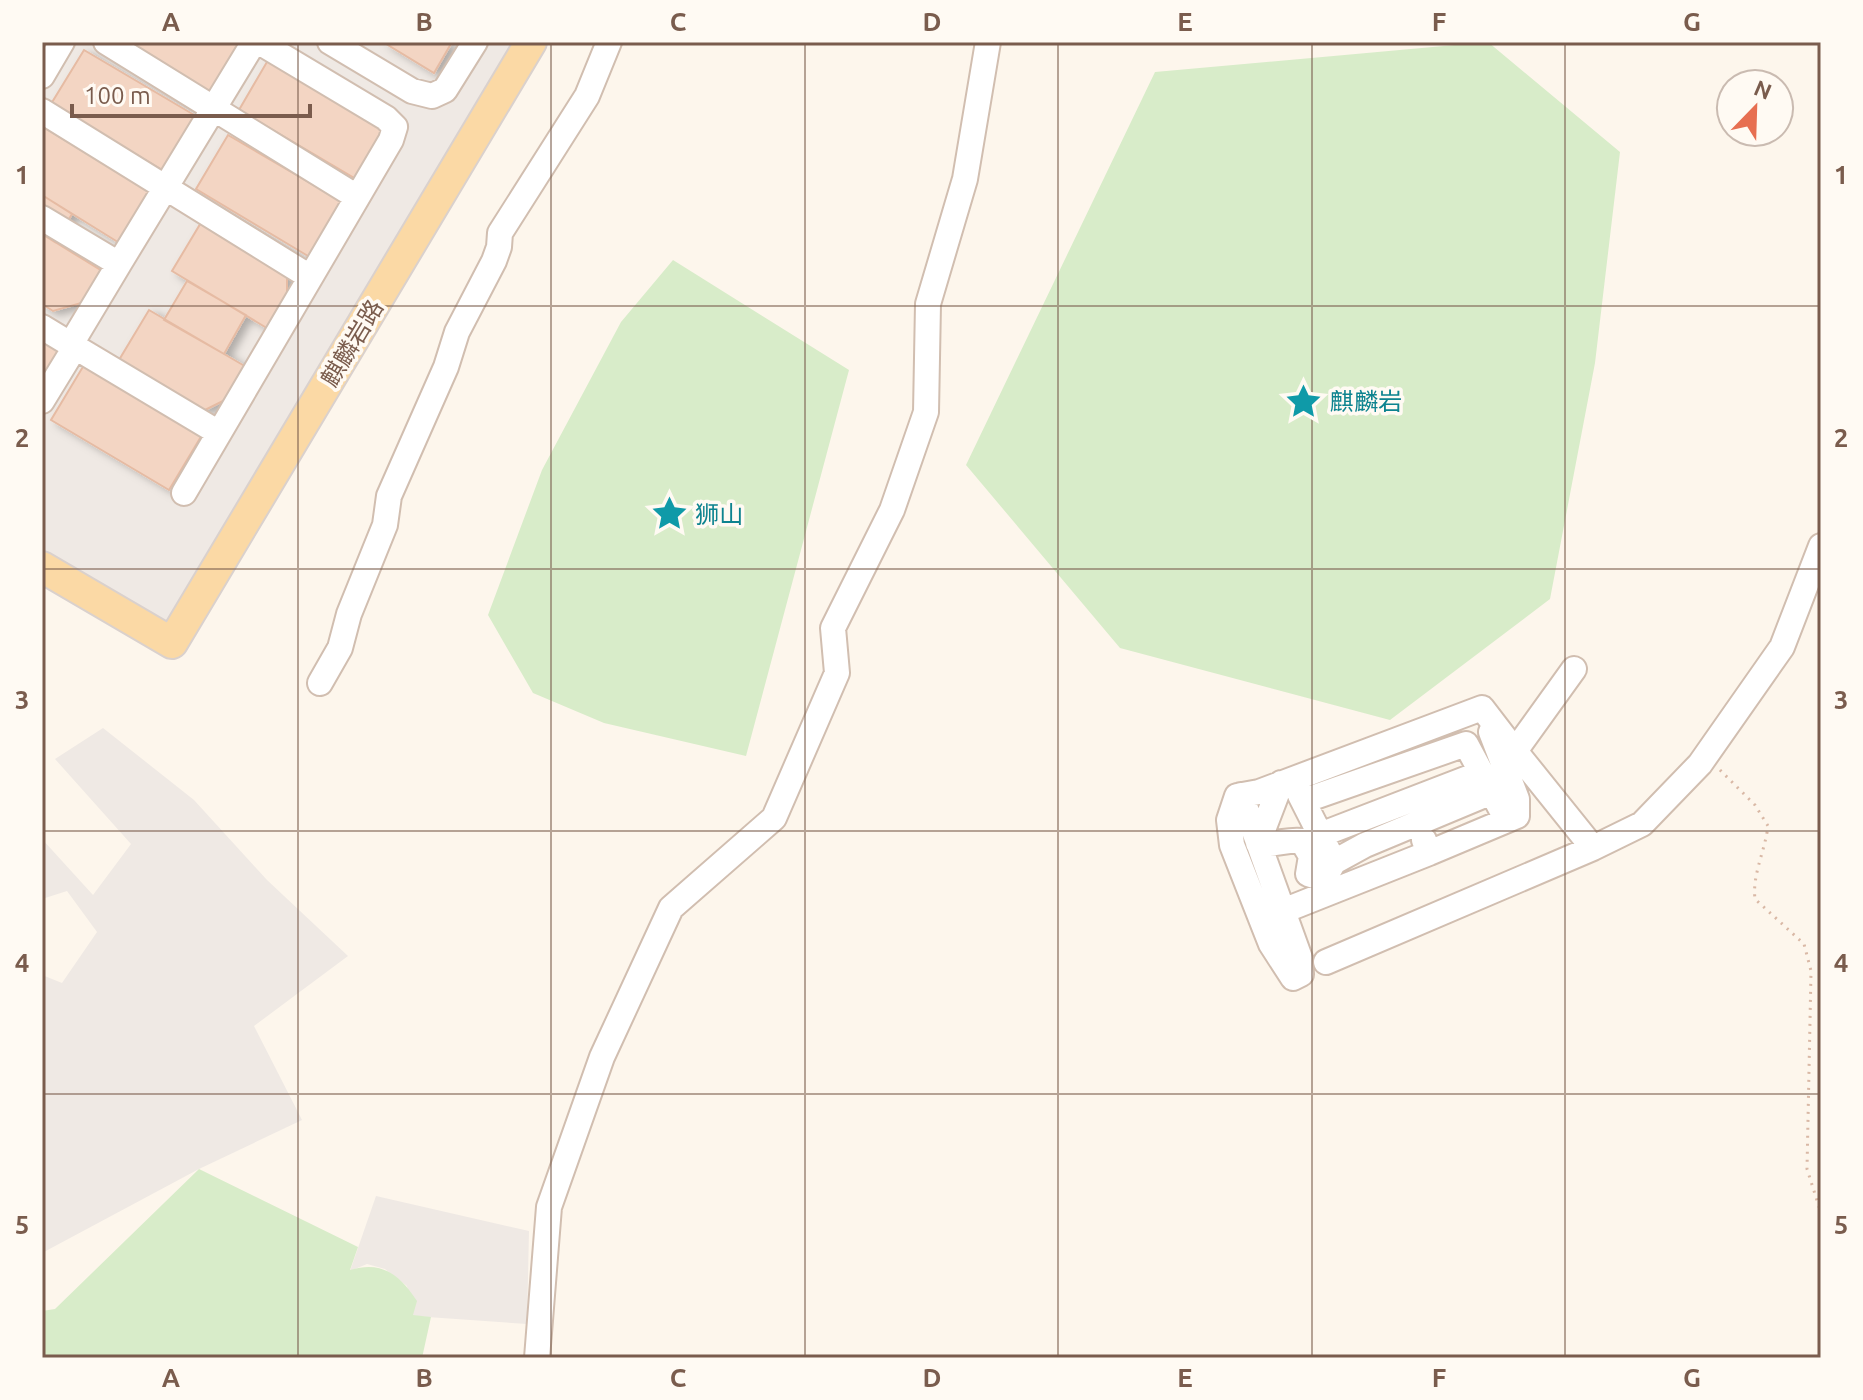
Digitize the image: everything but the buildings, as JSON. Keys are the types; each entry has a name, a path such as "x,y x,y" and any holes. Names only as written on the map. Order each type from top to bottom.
{"main road":[{"name":"麒麟岩路","path":"42,567 172,643 531,42"}],"street":[{"path":"42,76 62,42"},
{"path":"106,42 357,197"},
{"path":"42,401 119,264 256,42 386,118 395,127 391,140 184,493"},
{"path":"330,42 412,91 432,96 445,90 475,42"},
{"path":"320,683 340,648 349,614 385,525 389,496 446,367 457,332 494,261 500,233 587,96 609,42"},
{"path":"537,1358 549,1207 602,1057 671,908 774,818 837,673 833,628 892,510 926,412 928,304 965,179 988,42"},
{"path":"42,111 310,277"},
{"path":"42,218 119,264"},
{"path":"42,327 219,433"},
{"path":"1326,962 1642,824 1706,756 1782,647 1821,546"},
{"path":"1515,751 1574,669"},
{"path":"1482,708 1593,848"},
{"path":"1241,795 1300,958 1301,974 1293,978 1271,944 1232,845 1229,820 1237,796 1241,795 1259,792 1482,708"},
{"path":"1482,708 1517,799 1517,816"},
{"path":"1320,835 1344,806 1395,768 1466,744 1502,811 1517,816"},
{"path":"1436,753 1462,803"},
{"path":"1395,768 1429,853"},
{"path":"1334,862 1300,795 1344,806 1412,812 1462,803 1487,782"},
{"path":"1258,843 1281,783"},
{"path":"1258,843 1273,846 1288,840 1302,841 1311,856 1308,874 1324,879 1334,862 1368,853 1412,812"},
{"path":"1283,911 1517,816"}],"path":[{"path":"1706,756 1755,805 1768,826 1765,850 1753,884 1755,899 1804,944 1811,971 1807,1169 1821,1213"}],"shaded area":[{"path":"42,42 531,42 172,643 42,567"},
{"path":"103,728 194,800 267,880 348,956 254,1026 302,1120 199,1169 42,1253 42,975 62,983 97,932 67,891 42,899 42,839 93,895 131,844 55,759"},
{"path":"376,1196 529,1231 527,1324 413,1316 407,1286 385,1269 367,1264 350,1271"}],"green space":[{"path":"1488,42 1620,152 1595,363 1550,599 1390,720 1120,648 966,465 1155,72"},
{"path":"673,260 849,370 746,756 604,723 533,693 488,615 542,470 621,322"},
{"path":"199,1169 358,1247 350,1270 372,1267 397,1277 417,1301 413,1315 431,1317 422,1358 42,1358 42,1311 55,1309"}],"place":[{"name":"麒麟岩","path":"1304,401"},
{"name":"狮山","path":"669,514"}]}
